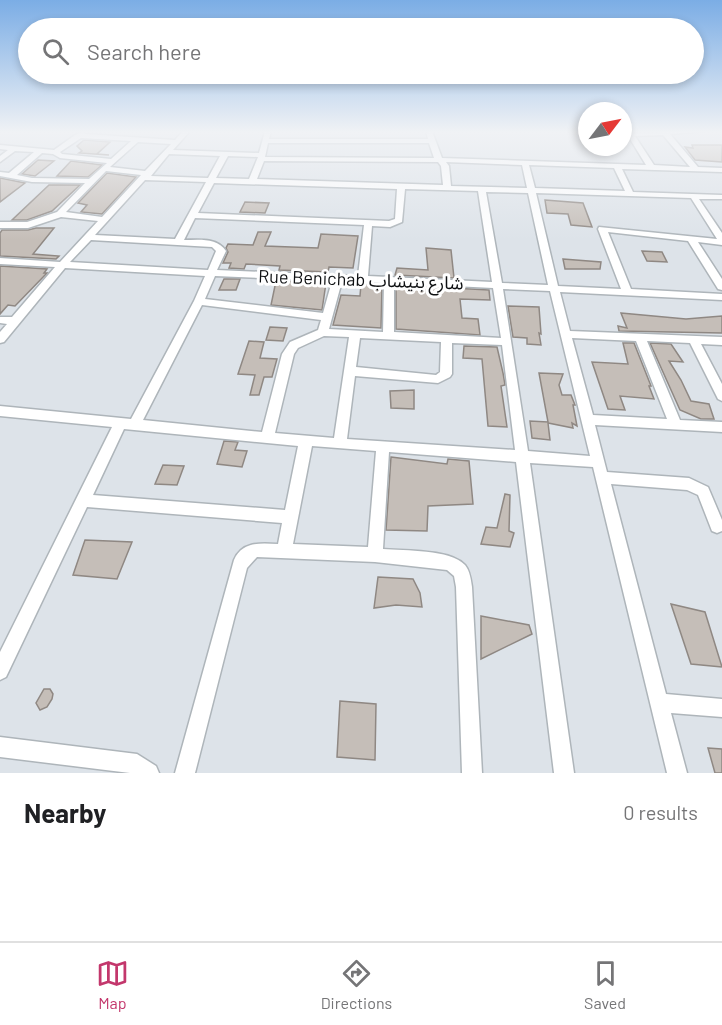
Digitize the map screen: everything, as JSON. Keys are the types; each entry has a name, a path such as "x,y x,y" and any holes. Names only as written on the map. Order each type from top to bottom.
{"street":[{"path":"10,177 21,167"},
{"path":"0,339 63,264 155,167"},
{"path":"178,242 218,167"},
{"path":"252,182 258,167"},
{"path":"445,167 447,187"},
{"path":"526,167 599,470 677,773"},
{"path":"617,167 630,194"},
{"path":"654,167 722,170"},
{"path":"60,214 104,169 147,176 252,182 722,197"},
{"path":"0,174 47,182 91,181"},
{"path":"192,215 368,225 390,224 399,220 401,186"},
{"path":"481,188 507,342 564,773"},
{"path":"693,196 722,241"},
{"path":"0,225 32,224 60,214 106,220"},
{"path":"363,279 368,225"},
{"path":"627,292 602,229 692,240 722,241"},
{"path":"0,671 82,500 199,301 220,248 213,244 89,237"},
{"path":"692,240 722,287"},
{"name":"Rue Benichab شارع بنيشاب","path":"0,261 722,297"},
{"path":"323,332 338,278"},
{"path":"388,336 389,280"},
{"path":"199,301 327,317"},
{"path":"0,320 15,321"},
{"path":"267,438 288,354 294,345 323,332 507,342"},
{"path":"340,443 355,334"},
{"path":"566,334 722,341"},
{"path":"640,337 675,424"},
{"path":"350,371 441,378 446,374 447,339"},
{"path":"694,340 722,396"},
{"path":"0,411 128,422 267,438 521,457 689,484 704,491 720,530"},
{"path":"587,420 722,427"},
{"path":"284,551 306,441"},
{"path":"375,555 383,448"},
{"path":"82,500 291,517"},
{"path":"185,773 242,560 254,550 375,555 451,563 461,572 464,587 472,773"},
{"path":"659,703 722,708"},
{"path":"0,747 140,770"}],"building":[{"path":"30,167 46,167 35,176 22,174"},
{"path":"65,167 100,167 88,177 57,176"},
{"path":"107,173 136,177 102,214 81,212 87,205 78,203"},
{"path":"0,178 25,183 0,202"},
{"path":"49,185 80,185 52,211 27,220 12,220"},
{"path":"545,200 583,203 592,227 571,225 568,214 547,213"},
{"path":"245,202 269,203 265,213 240,212"},
{"path":"54,228 33,254 59,256 56,259 0,256 2,230"},
{"path":"258,232 271,232 265,246 318,248 321,234 358,236 353,268 329,267 328,272 279,270 280,266 246,264 244,269 229,268 231,263 223,263 228,252 226,248 228,244 253,245"},
{"path":"426,248 451,250 454,278 395,275 397,268 428,270"},
{"path":"642,251 662,252 667,262 647,261"},
{"path":"563,259 601,262 600,269 565,269"},
{"path":"0,266 47,269 44,273 47,273 15,306 8,305 0,314"},
{"path":"224,279 240,279 236,290 219,290"},
{"path":"276,281 326,283 322,310 271,305"},
{"path":"361,284 382,285 381,328 333,325 341,295 360,296"},
{"path":"396,285 489,290 490,300 460,299 462,318 478,319 480,335 396,329"},
{"path":"508,306 539,307 541,345 527,344 527,338 513,337"},
{"path":"621,313 686,319 722,316 722,333 619,331 618,326 627,328"},
{"path":"270,327 287,328 283,341 266,340"},
{"path":"249,341 264,342 260,358 277,359 272,377 264,377 259,395 250,395 255,375 238,374"},
{"path":"623,343 634,343 654,399 620,396 625,410 608,409 592,362 628,364"},
{"path":"650,343 671,344 683,362 669,361 691,401 709,404 714,419 701,419 680,410"},
{"path":"464,346 497,347 505,385 501,386 507,427 488,426 482,359 463,358"},
{"path":"539,373 563,374 559,385 562,395 571,395 575,405 573,405 577,426 572,423 573,428 548,423 550,440 532,438 530,421 548,422"},
{"path":"414,390 414,409 391,408 390,391"},
{"path":"224,441 238,442 235,450 247,451 242,467 217,464"},
{"path":"391,457 447,464 448,459 469,461 473,504 428,506 427,531 386,530"},
{"path":"163,465 184,466 177,485 155,484"},
{"path":"505,494 510,495 509,531 514,533 510,547 481,544 486,527 497,528"},
{"path":"85,540 132,542 117,579 73,575"},
{"path":"378,577 413,579 420,593 422,607 396,605 374,608"},
{"path":"671,604 705,612 722,667 691,664"},
{"path":"481,616 529,625 532,634 481,659"},
{"path":"44,689 50,689 53,694 47,707 40,710 36,703"},
{"path":"340,701 376,704 375,760 337,757"},
{"path":"708,748 722,749 722,773 715,773"}]}
